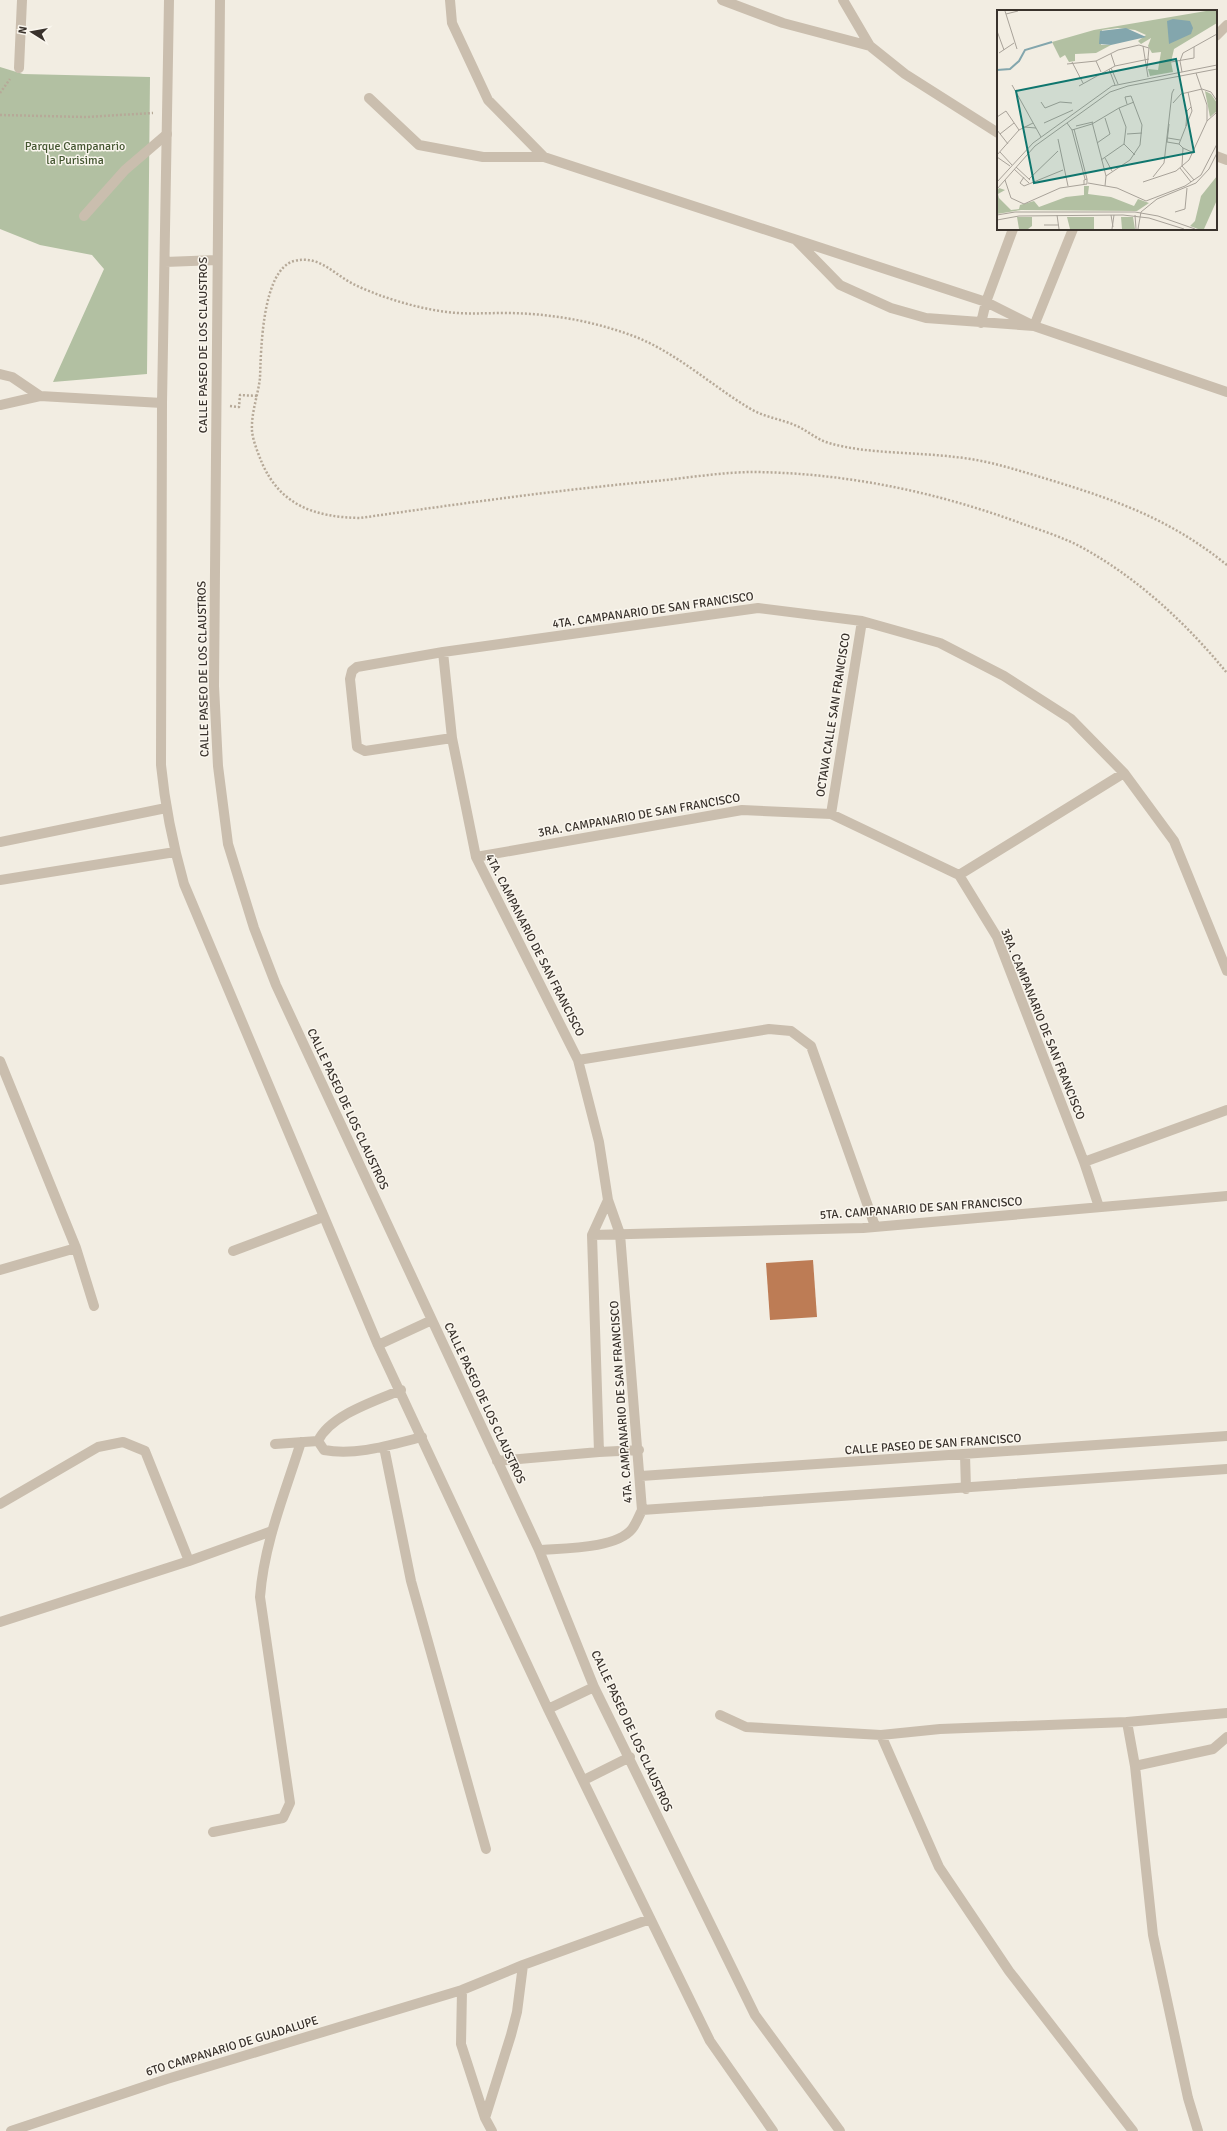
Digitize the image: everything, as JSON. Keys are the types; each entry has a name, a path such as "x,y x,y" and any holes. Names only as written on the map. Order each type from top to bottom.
{"street":[{"path":"19,68 22,0"},
{"path":"169,0 166,262 162,403 161,765 166,808 175,852 184,884 378,1345 401,1390 548,1709 584,1780 710,2041 773,2131"},
{"name":"CALLE PASEO DE LOS CLAUSTROS","path":"220,0 214,686 218,766 228,844 254,928 276,985 539,1550 594,1687 755,2016 840,2131"},
{"path":"450,0 452,23 488,100 544,157"},
{"path":"722,0 783,23 870,46"},
{"path":"843,0 870,46 905,74 997,132"},
{"path":"1217,35 1227,25"},
{"path":"369,98 419,145 484,157 544,157 986,302 1034,326 1227,392"},
{"path":"84,216 125,170 167,134"},
{"path":"1217,156 1227,160"},
{"path":"981,323 986,302 1013,230"},
{"path":"1034,326 1073,230"},
{"path":"795,239 840,285 891,308 926,318 1034,326"},
{"path":"166,262 217,260"},
{"path":"0,374 12,377 40,396"},
{"path":"0,405 40,396 162,403"},
{"name":"4TA. CAMPANARIO DE SAN FRANCISCO","path":"452,738 365,751 356,747 350,679 352,671 357,667 443,652 758,608 862,621 940,643 1004,676 1071,719 1124,772 1174,841 1227,971"},
{"name":"OCTAVA CALLE SAN FRANCISCO","path":"831,814 862,621"},
{"name":"4TA. CAMPANARIO DE SAN FRANCISCO","path":"443,652 452,738 476,857 578,1060 599,1142 608,1200 620,1234 639,1450 642,1510 632,1529 623,1537 605,1544 539,1550"},
{"path":"959,875 1124,772"},
{"path":"0,842 166,808"},
{"name":"3RA. CAMPANARIO DE SAN FRANCISCO","path":"476,857 742,810 831,814 959,875 997,936 1084,1162 1099,1207"},
{"path":"0,880 175,852"},
{"path":"578,1060 769,1029 791,1031 811,1046 875,1226"},
{"path":"0,1061 76,1248 94,1306"},
{"path":"1084,1162 1227,1110"},
{"name":"5TA. CAMPANARIO DE SAN FRANCISCO","path":"592,1235 875,1226 1227,1196"},
{"path":"599,1452 592,1235 608,1200"},
{"path":"233,1250 323,1217"},
{"path":"0,1270 76,1248"},
{"path":"378,1345 432,1320"},
{"path":"318,1441 321,1433 331,1424 357,1409 401,1390"},
{"name":"CALLE PASEO DE SAN FRANCISCO","path":"641,1476 1227,1436"},
{"path":"318,1441 324,1450 339,1453 384,1447 422,1437"},
{"path":"275,1444 318,1441"},
{"path":"0,1504 98,1447 123,1442 145,1450 189,1561"},
{"path":"213,1832 283,1818 290,1803 260,1597 262,1570 272,1531 301,1442"},
{"path":"384,1447 411,1581 486,1850"},
{"path":"497,1461 639,1450"},
{"path":"965,1455 966,1489"},
{"path":"642,1510 966,1489 1227,1469"},
{"path":"0,1622 189,1561 272,1531"},
{"path":"548,1709 594,1687"},
{"path":"720,1715 746,1727 881,1735 940,1729 1127,1722 1227,1713"},
{"path":"1127,1722 1135,1766 1153,1935 1188,2098 1198,2131"},
{"path":"881,1735 939,1867 1009,1970 1133,2131"},
{"path":"1135,1766 1213,1749 1227,1737"},
{"path":"584,1780 630,1758"},
{"name":"6TO CAMPANARIO DE GUADALUPE","path":"11,2131 167,2079 462,1990 650,1919"},
{"path":"485,2118 513,2028 523,1966"},
{"path":"462,1990 461,2044 485,2118 492,2131"}],"path":[{"path":"0,115 86,117 167,112"},
{"path":"1227,565 1202,544 1144,512 1068,485 1001,465 959,457 845,447 824,442 797,426 762,415 748,408 670,354 637,338 591,323 551,316 454,313 418,306 381,295 350,282 322,263 307,260 292,261 279,270 264,317 258,396 253,412 252,432 258,455 267,474 282,493 299,506 320,514 341,518 360,518 617,484 752,472 821,476 894,486 955,501 1026,525 1084,549 1133,582 1178,618 1227,673"},
{"path":"216,406 239,407 240,395 258,396"}],"green space":[{"name":"Parque Campanario la Purisima","path":"0,67 23,74 150,77 147,374 53,382 104,269 92,255 40,245 0,229"}],"building":[{"path":"813,1260 817,1317 770,1320 766,1263"}]}
